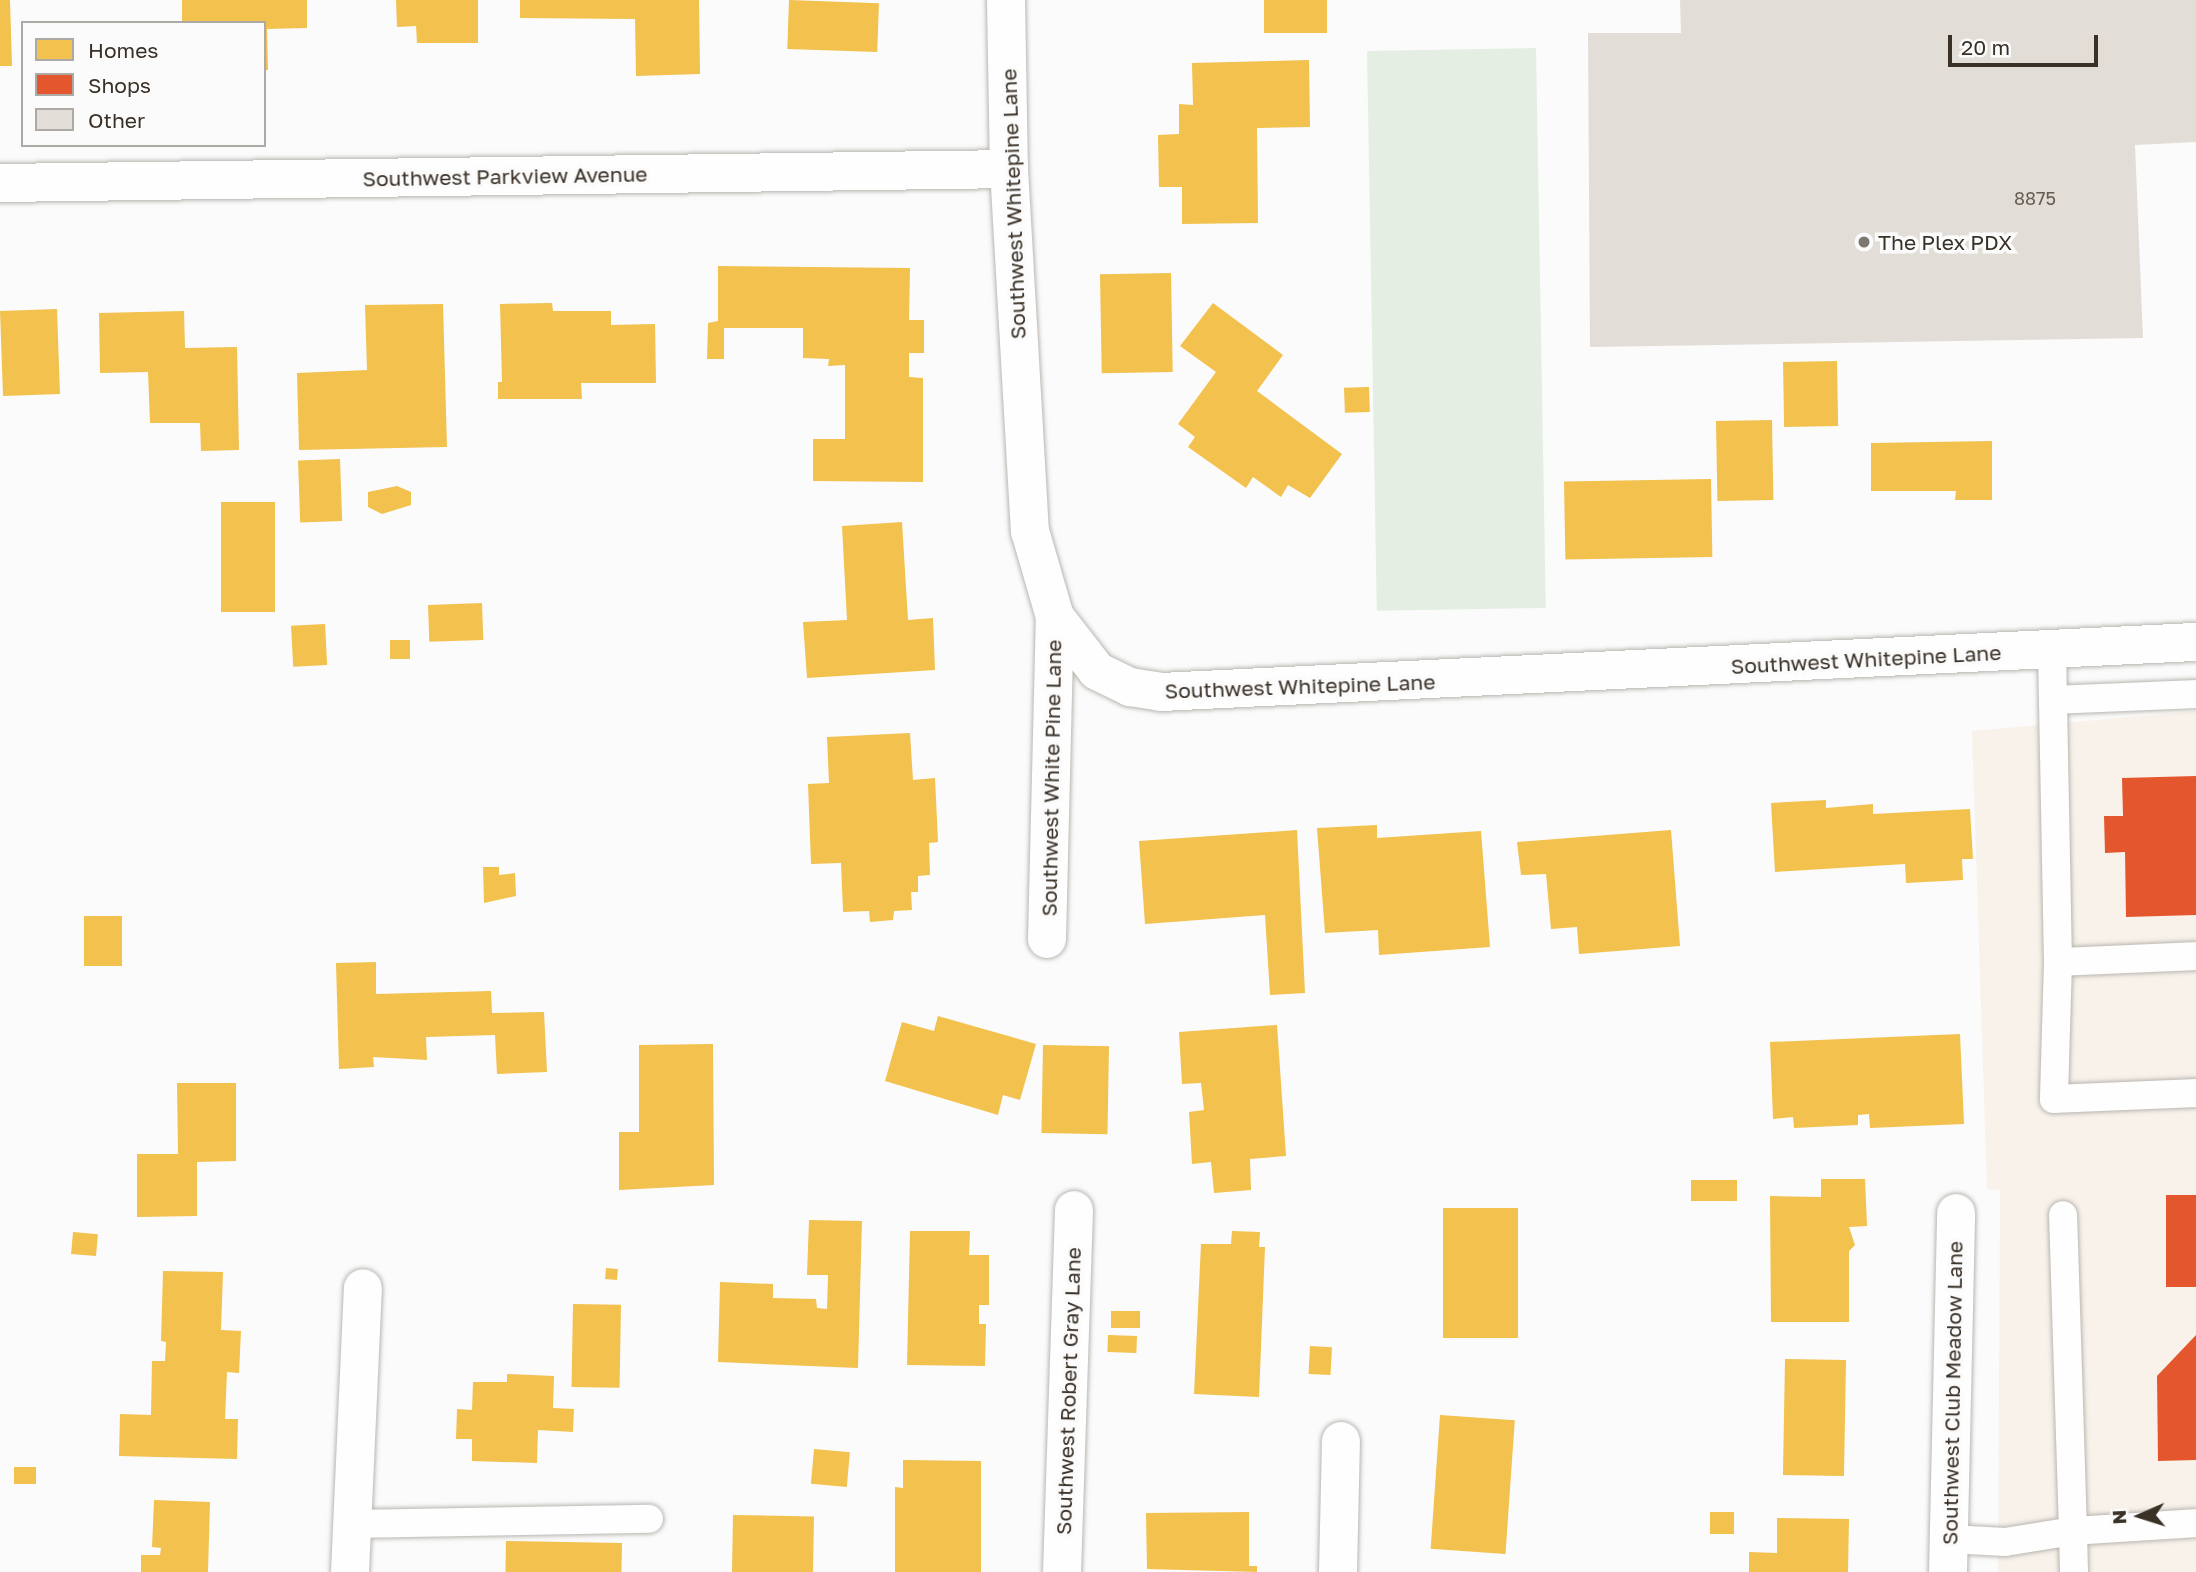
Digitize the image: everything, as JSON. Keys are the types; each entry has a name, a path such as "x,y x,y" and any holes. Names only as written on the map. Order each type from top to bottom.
{"street":[{"name":"Southwest Whitepine Lane","path":"1006,0 1009,169 1030,531 1055,617 1097,671 1130,687 1161,692 2196,642"},
{"name":"Southwest Parkview Avenue","path":"0,183 1009,169"},
{"name":"Southwest White Pine Lane","path":"1047,939 1055,617"},
{"name":"Southwest Robert Gray Lane","path":"1062,1572 1074,1210"},
{"name":"Southwest Club Meadow Lane","path":"1949,1555 1956,1213"},
{"path":"350,1572 363,1288"},
{"path":"1338,1572 1341,1441"}],"lane":[{"path":"2052,650 2058,962 2054,1099 2196,1093"},
{"path":"2054,700 2196,694"},
{"path":"2058,962 2196,956"},
{"path":"2063,1215 2074,1572"},
{"path":"352,1524 649,1519"},
{"path":"1949,1555 2005,1542 2073,1531 2196,1523"}],"shaded area":[{"path":"1536,48 1546,608 1377,611 1367,51"},
{"path":"2196,711 2196,1572 1998,1572 2000,1190 1987,1189 1972,731"}],"building: Homes":[{"path":"0,0 10,0 12,66 0,66"},
{"path":"182,0 307,0 307,28 267,29 268,70 266,21 182,21"},
{"path":"396,0 478,0 478,43 417,43 416,26 397,27"},
{"path":"520,0 699,0 700,74 636,76 635,19 520,18"},
{"path":"789,0 879,3 877,52 787,49"},
{"path":"1264,0 1327,0 1327,33 1264,33"},
{"path":"1309,60 1310,127 1257,128 1258,223 1182,224 1182,187 1159,187 1158,135 1179,134 1179,104 1193,105 1192,63"},
{"path":"718,266 910,268 909,320 924,320 924,353 909,353 909,377 923,378 923,482 813,481 813,439 845,439 845,365 828,366 829,359 803,358 803,328 724,328 724,359 707,359 708,323 718,321"},
{"path":"1171,273 1173,372 1102,373 1100,274"},
{"path":"552,303 553,311 611,311 611,325 655,324 656,383 581,383 582,399 498,399 498,382 502,382 500,304"},
{"path":"1213,303 1283,355 1257,391 1342,454 1310,498 1288,485 1281,497 1253,477 1246,488 1188,447 1195,437 1178,424 1216,372 1180,346"},
{"path":"443,304 447,447 299,450 297,373 367,370 365,305"},
{"path":"57,309 60,394 3,396 0,311"},
{"path":"184,311 185,348 237,347 239,450 201,451 200,423 150,423 148,372 100,373 99,313"},
{"path":"1837,361 1838,426 1784,427 1783,362"},
{"path":"1369,387 1370,412 1345,413 1344,388"},
{"path":"1772,420 1773,500 1717,501 1716,421"},
{"path":"1992,441 1992,500 1955,500 1956,491 1871,491 1871,443"},
{"path":"340,459 342,521 300,522 298,460"},
{"path":"1711,479 1712,557 1565,560 1564,482"},
{"path":"397,486 411,492 411,505 382,514 368,507 368,492"},
{"path":"221,502 275,502 275,612 221,612"},
{"path":"902,522 908,620 933,618 935,670 807,678 803,622 847,620 842,526"},
{"path":"482,603 483,640 429,642 428,605"},
{"path":"325,624 327,665 293,667 291,626"},
{"path":"390,640 410,640 410,659 390,659"},
{"path":"910,733 913,780 935,778 938,842 929,843 930,875 918,876 918,892 911,892 912,910 894,911 893,920 870,922 869,911 843,912 841,863 811,864 808,784 829,783 827,737"},
{"path":"1826,800 1826,808 1873,804 1873,814 1970,809 1973,859 1962,859 1963,880 1906,883 1905,864 1775,872 1771,803"},
{"path":"1377,825 1377,838 1481,831 1490,947 1379,955 1378,930 1325,933 1317,828"},
{"path":"1297,830 1305,993 1270,995 1265,915 1145,924 1139,841"},
{"path":"1671,830 1680,946 1579,954 1577,927 1551,929 1546,874 1521,875 1517,842"},
{"path":"483,867 499,867 499,875 515,873 516,896 484,903"},
{"path":"84,916 122,916 122,966 84,966"},
{"path":"376,962 376,994 491,991 492,1013 544,1012 547,1072 497,1074 495,1035 426,1037 427,1060 373,1057 374,1067 339,1069 336,963"},
{"path":"938,1016 1036,1044 1020,1100 1003,1095 998,1115 885,1081 902,1022 934,1031"},
{"path":"1277,1025 1286,1156 1250,1159 1251,1190 1214,1193 1211,1162 1192,1164 1189,1112 1204,1110 1201,1083 1182,1084 1179,1032"},
{"path":"1960,1034 1964,1124 1870,1128 1869,1114 1858,1115 1858,1125 1794,1128 1793,1117 1773,1119 1770,1042"},
{"path":"713,1044 714,1185 619,1190 619,1132 639,1132 639,1045"},
{"path":"1043,1045 1109,1046 1107,1134 1041,1133"},
{"path":"177,1083 236,1083 236,1161 197,1162 197,1216 137,1217 137,1154 178,1154"},
{"path":"1821,1179 1865,1179 1867,1226 1849,1227 1855,1245 1849,1251 1849,1322 1771,1322 1770,1196 1821,1197"},
{"path":"1691,1180 1737,1180 1737,1201 1691,1201"},
{"path":"1443,1208 1518,1208 1518,1338 1443,1338"},
{"path":"809,1220 862,1221 858,1368 718,1362 720,1282 773,1284 773,1298 816,1299 817,1308 827,1309 828,1275 807,1275"},
{"path":"910,1231 970,1231 969,1255 989,1255 989,1305 979,1305 979,1324 986,1324 985,1366 907,1365"},
{"path":"1232,1231 1260,1232 1259,1247 1265,1247 1259,1397 1194,1394 1201,1244 1231,1244"},
{"path":"73,1232 98,1234 96,1256 71,1254"},
{"path":"606,1268 618,1269 617,1280 605,1279"},
{"path":"163,1271 223,1272 221,1330 241,1331 239,1373 227,1372 225,1419 238,1419 237,1459 119,1456 120,1414 151,1415 152,1361 165,1361 166,1342 161,1341"},
{"path":"573,1304 621,1305 620,1388 572,1387"},
{"path":"1111,1311 1140,1311 1140,1328 1111,1328"},
{"path":"1108,1335 1137,1336 1136,1353 1107,1352"},
{"path":"1310,1346 1332,1347 1331,1375 1309,1374"},
{"path":"1785,1359 1846,1360 1844,1476 1783,1475"},
{"path":"507,1374 554,1376 553,1408 574,1409 573,1432 538,1430 537,1463 472,1461 472,1439 456,1439 457,1409 472,1410 473,1382 507,1382"},
{"path":"1440,1415 1515,1420 1505,1554 1431,1549"},
{"path":"814,1449 850,1452 847,1487 811,1484"},
{"path":"903,1460 981,1461 981,1572 895,1572 895,1487 903,1488"},
{"path":"14,1467 36,1467 36,1484 14,1484"},
{"path":"154,1500 210,1502 208,1572 141,1572 141,1555 160,1555 161,1548 152,1547"},
{"path":"1249,1512 1249,1566 1257,1566 1257,1572 1147,1569 1146,1513"},
{"path":"1710,1512 1734,1512 1734,1534 1710,1534"},
{"path":"733,1515 814,1516 813,1572 732,1572"},
{"path":"1777,1518 1849,1519 1848,1572 1749,1572 1749,1552 1777,1553"},
{"path":"506,1541 622,1543 621,1572 505,1572"}],"building: Shops":[{"path":"2196,776 2196,915 2126,917 2125,852 2105,853 2104,816 2123,816 2122,778"},
{"path":"2166,1195 2196,1195 2196,1287 2166,1287"},
{"path":"2196,1335 2196,1460 2158,1461 2157,1376"}],"building: Other":[{"name":"The Plex PDX","path":"1680,0 2196,0 2196,142 2135,145 2143,338 1590,347 1588,33 1681,33"}],"place":[{"name":"The Plex PDX","path":"1864,242"}]}
